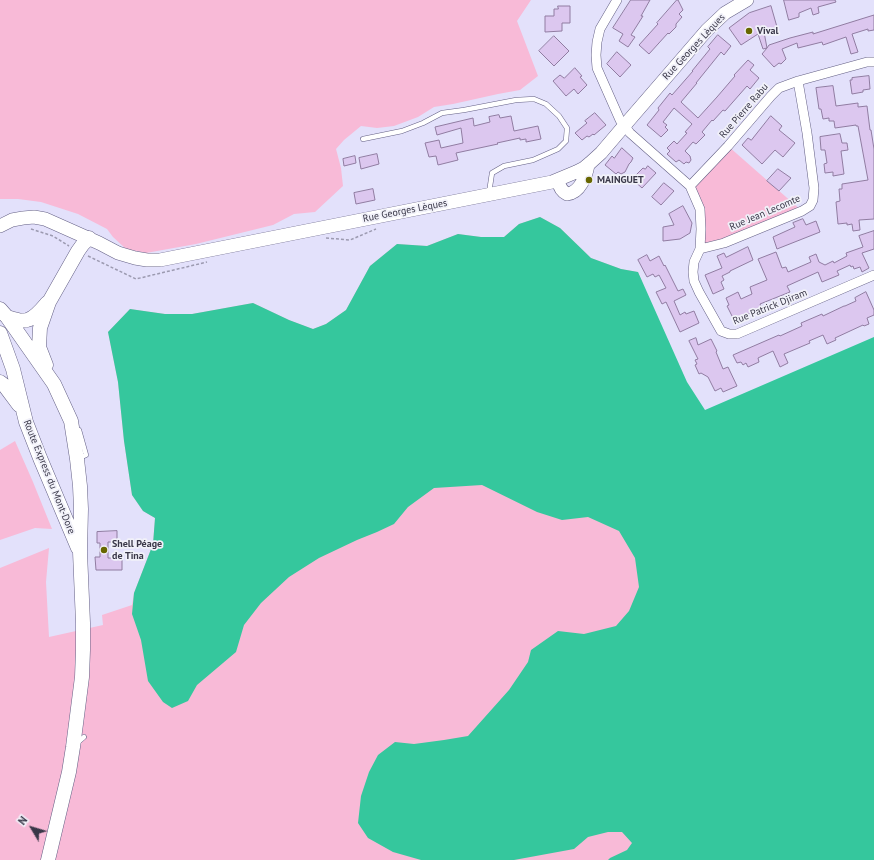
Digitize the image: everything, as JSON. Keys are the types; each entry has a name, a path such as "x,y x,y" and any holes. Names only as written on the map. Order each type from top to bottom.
{"main road":[{"name":"Rue Georges Lèques","path":"0,226 12,220 34,217 44,219 118,252 135,258 160,260 558,180 588,165 601,153 712,24 725,13 747,0"},
{"path":"54,384 39,347 40,328 49,302 78,251 84,236"},
{"path":"4,313 15,320 27,320 34,316 49,302"},
{"name":"Route Express du Mont-Dore","path":"4,313 54,384 70,421 77,459 81,509 80,552 83,650 82,677 73,747 64,795 48,860"},
{"name":"Route Express du Mont-Dore","path":"0,333 13,368 26,422 80,552"},
{"path":"0,382 4,385 20,407 26,422"}],"street":[{"name":"Rue Patrick Djiram","path":"617,0 600,29 597,42 597,68 624,126 690,186 700,209 701,229 700,249 694,262 694,281 722,331 729,334 737,334 874,275"},
{"name":"Rue Pierre Rabu","path":"690,186 728,146 779,88 798,80 867,62 874,62"},
{"name":"Rue Jean Lecomte","path":"700,249 724,243 802,211 810,206 813,200 814,188 807,132 798,80"}],"lane":[{"path":"364,139 402,131 423,123 442,113 516,100 534,99 546,104 559,116 567,128 566,141 558,150 533,160 504,166 492,173 489,194"},
{"path":"73,747 84,737"}],"shaded area":[{"path":"0,0 531,0 517,21 538,76 520,90 434,107 418,117 394,126 377,128 361,126 344,140 336,149 341,168 343,186 315,212 294,214 273,225 196,244 146,253 126,249 107,229 78,214 41,202 18,199 0,199"},
{"path":"728,146 802,211 700,249 701,229 690,186"},
{"path":"540,217 560,228 591,258 621,269 638,272 874,860 0,860 0,568 49,548 46,582 49,637 103,625 102,615 132,605 134,593 153,544 155,518 143,511 132,495 124,441 118,382 108,332 130,309 165,314 192,314 253,303 289,320 313,329 326,324 346,310 370,266 397,244 427,246 458,234 481,237 504,237 519,224"},
{"path":"540,217 560,228 591,258 621,269 638,272 687,382 705,410 874,337 874,860 608,860 627,850 632,843 622,832 608,832 588,837 574,849 514,860 421,860 393,852 368,838 358,823 361,796 369,772 378,755 395,742 414,744 468,736 509,690 528,662 531,650 558,631 584,634 616,626 629,611 639,587 635,558 619,531 588,517 562,520 537,512 482,485 434,488 408,507 394,524 319,558 289,577 261,603 244,625 236,652 197,685 188,701 172,708 163,702 148,681 141,640 132,614 134,593 153,544 155,518 143,511 132,495 124,441 118,382 108,332 130,309 165,314 192,314 253,303 289,320 313,329 326,324 346,310 370,266 397,244 427,246 458,234 481,237 504,237 519,224"},
{"path":"15,441 52,529 35,528 0,540 0,450"}],"building":[{"path":"631,0 650,0 641,16 643,16 631,35 635,37 628,47 619,41 623,34 613,28"},
{"path":"677,0 683,10 679,14 682,17 676,24 676,27 669,34 668,33 649,54 639,45"},
{"path":"784,0 835,0 836,2 818,7 819,13 813,15 811,8 799,13 799,17 789,20"},
{"path":"558,6 570,6 570,23 562,23 562,31 545,32 545,16 554,16 554,9 558,9"},
{"path":"771,6 777,27 764,32 767,48 763,49 758,34 741,45 729,28 749,13"},
{"path":"874,15 874,30 868,31 868,29 852,34 858,52 851,54 846,37 823,45 822,42 798,48 797,43 782,49 786,59 781,64 779,63 774,67 762,54 769,45 813,32 813,34"},
{"path":"718,35 731,46 724,55 721,52 681,102 698,118 748,60 754,65 750,70 759,78 750,89 747,86 725,111 723,110 713,121 712,120 702,132 705,135 696,144 693,142 685,151 690,156 691,160 689,163 686,162 684,164 679,160 676,162 667,154 670,151 667,148 674,141 677,144 687,133 685,132 692,124 674,108 663,122 667,125 665,127 668,130 661,137 647,125 670,93 672,95 693,71 710,49 708,47"},
{"path":"554,36 569,51 554,66 539,51"},
{"path":"617,52 631,65 620,77 607,64"},
{"path":"575,68 587,85 578,94 574,89 566,96 553,81 560,75 564,78"},
{"path":"869,76 870,89 852,94 850,80 852,80 852,78"},
{"path":"833,86 836,106 858,103 858,107 867,106 874,149 874,219 859,220 860,230 853,231 852,224 838,224 836,202 840,201 839,189 842,189 842,184 868,180 858,126 835,128 834,121 829,121 829,118 823,119 821,109 819,109 816,88"},
{"path":"595,113 606,125 594,135 593,134 589,137 587,136 582,140 575,133 587,123 585,121"},
{"path":"499,115 500,118 511,116 514,131 538,126 541,139 526,142 526,139 520,140 520,138 456,153 458,160 438,165 436,156 429,157 425,143 439,140 441,148 463,143 461,128 437,135 435,127 473,118 474,126 490,122 489,117"},
{"path":"771,116 782,126 779,130 795,143 783,157 775,150 762,164 742,145 748,138 751,140"},
{"path":"840,134 842,143 847,143 848,150 841,151 844,174 833,176 833,172 825,173 824,164 827,163 825,150 821,150 820,137"},
{"path":"622,148 633,158 625,172 621,174 618,172 616,174 605,165 612,156 614,158"},
{"path":"377,154 379,164 361,169 359,158"},
{"path":"355,156 356,163 344,166 343,159"},
{"path":"648,166 656,173 642,188 632,179 643,168 645,169"},
{"path":"778,169 791,178 779,191 767,181"},
{"path":"664,183 674,191 661,205 652,197"},
{"path":"373,189 375,200 356,204 354,193"},
{"path":"683,206 692,223 690,233 680,239 663,241 663,227 674,225 669,214"},
{"path":"803,219 806,225 816,221 820,232 777,249 773,237 795,227 793,223"},
{"path":"874,231 874,249 862,253 869,268 862,272 860,267 854,269 853,266 851,267 850,265 837,271 839,275 822,282 818,272 787,286 790,292 760,304 763,311 756,313 755,311 734,320 727,306 729,305 726,298 738,292 741,299 752,294 750,287 767,280 758,259 776,252 782,268 786,267 788,272 811,262 809,257 816,254 819,262 825,265 833,261 834,263 847,256 846,253 863,247 859,236"},
{"path":"748,247 753,260 722,276 724,280 721,282 724,289 713,294 705,275 722,268 717,256 724,253 726,257"},
{"path":"647,255 650,261 659,256 678,291 683,289 686,295 674,301 680,315 685,312 686,314 694,311 699,323 680,332 666,302 662,304 656,292 666,288 659,275 655,277 653,274 647,277 638,260"},
{"path":"866,292 874,310 874,315 867,318 869,324 863,325 835,338 836,340 827,344 823,335 809,341 810,343 784,354 788,363 780,367 773,351 758,358 759,362 748,367 746,363 743,365 741,362 737,363 733,355 802,326 801,323 822,314 823,316 856,301 855,298"},
{"path":"696,338 698,345 711,339 723,369 728,367 737,386 723,392 721,388 715,391 708,377 701,373 699,374 695,365 697,364 695,360 698,359 689,341"},
{"name":"Shell Péage de Tina","path":"117,531 117,542 108,542 108,558 122,558 122,570 96,570 95,557 100,557 100,543 97,543 97,532"}],"place":[{"name":"Vival","path":"749,31"},
{"name":"MAINGUET","path":"589,180"},
{"name":"Shell Péage de Tina","path":"104,550"}]}
